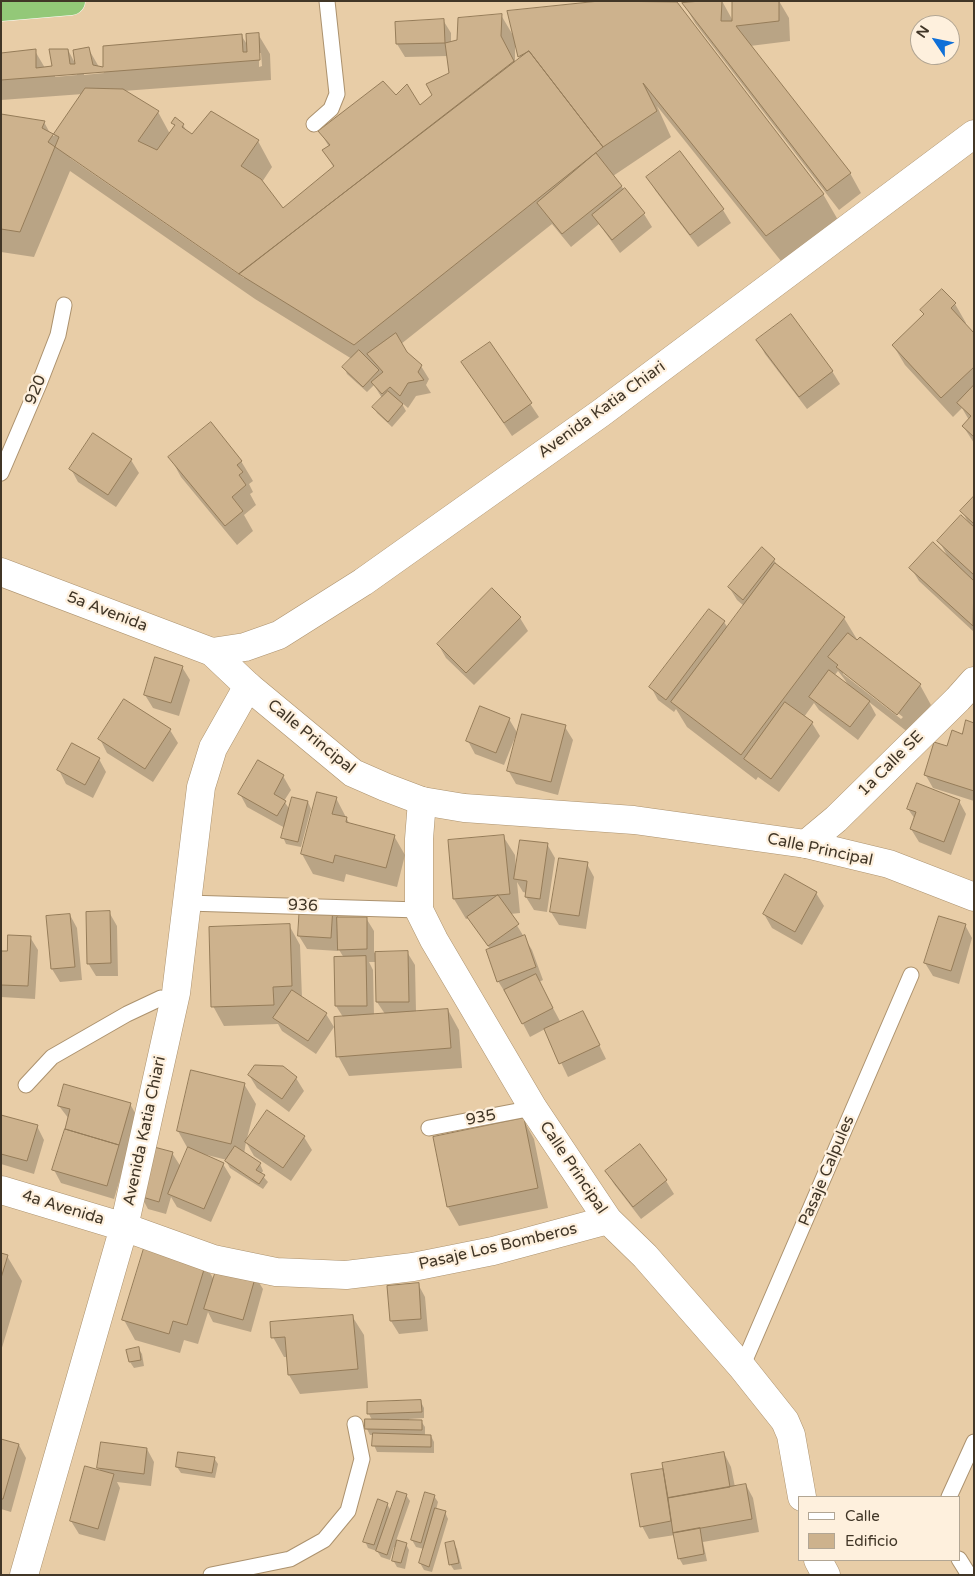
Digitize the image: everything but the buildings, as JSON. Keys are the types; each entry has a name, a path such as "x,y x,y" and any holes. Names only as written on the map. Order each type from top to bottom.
{"highway":[{"path":"1,7 71,1"}],"street":[{"name":"Avenida Katia Chiari","path":"212,652 245,646 279,635 398,558 601,413 974,134"},
{"name":"5a Avenida","path":"1,572 212,652"},
{"name":"Calle Principal","path":"212,652 248,686 353,773 422,801 464,808 634,820 806,844 890,864 974,898"},
{"name":"Avenida Katia Chiari","path":"24,1575 124,1227 187,903 201,787 213,748 248,686"},
{"name":"1a Calle SE","path":"806,844 836,819 968,695"},
{"name":"Calle Principal","path":"422,801 419,839 419,910 434,940 533,1108 608,1220 645,1256 742,1367 785,1421 791,1435 802,1496"},
{"name":"4a Avenida","path":"1,1190 124,1227"},
{"name":"Pasaje Los Bomberos","path":"124,1227 213,1259 276,1272 346,1274 413,1267 484,1253 608,1220"},
{"path":"819,1561 826,1575"}],"lane":[{"path":"314,124 331,109 336,94 327,1"},
{"name":"920","path":"1,473 58,336 64,304"},
{"name":"936","path":"187,903 419,910"},
{"name":"Pasaje Calpules","path":"742,1367 911,975"},
{"path":"26,1085 52,1057 127,1014 168,996"},
{"name":"935","path":"430,1128 533,1108"},
{"path":"211,1575 290,1559 324,1540 348,1511 362,1459 355,1424"},
{"path":"949,1496 974,1442"},
{"path":"960,1561 969,1575"}]}
